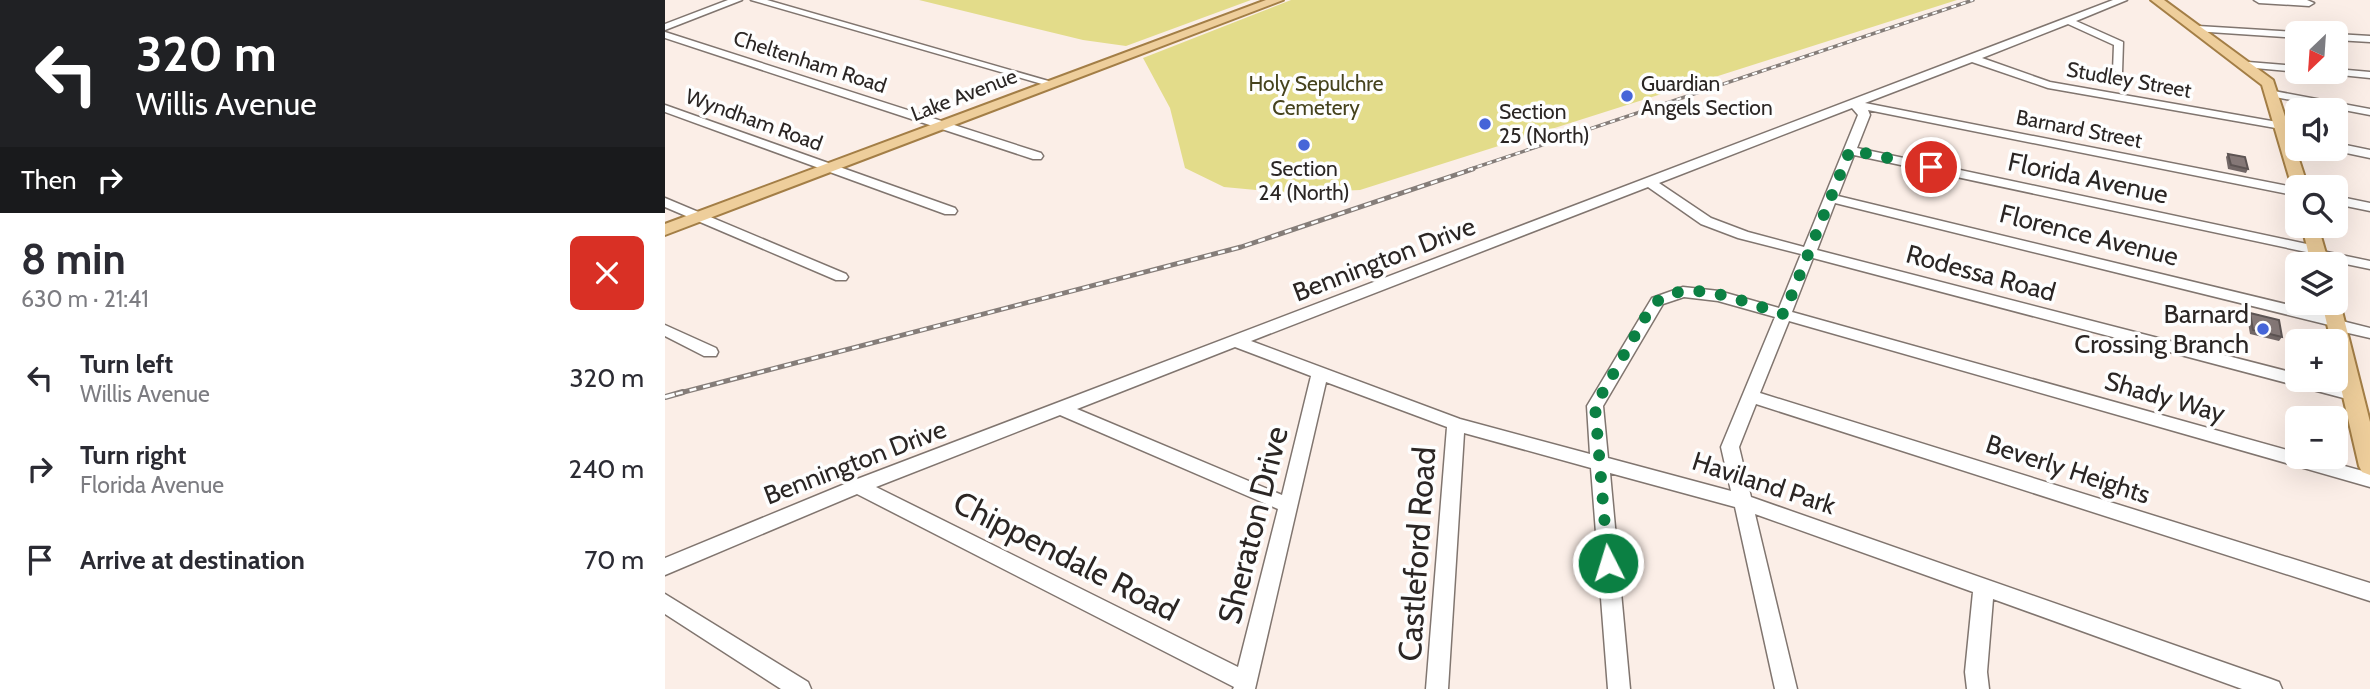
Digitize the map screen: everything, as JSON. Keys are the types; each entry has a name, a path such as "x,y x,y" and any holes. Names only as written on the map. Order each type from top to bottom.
{"main road":[{"name":"Lake Avenue","path":"665,230 1277,0"},
{"path":"2157,0 2248,65 2268,83 2285,124"},
{"path":"2334,316 2359,407 2370,466"}],"street":[{"path":"665,27 737,0"},
{"path":"756,0 1053,84"},
{"name":"Bennington Drive","path":"665,567 857,486 2122,0"},
{"path":"2259,0 2309,3"},
{"path":"2068,21 2119,44 2118,71"},
{"path":"2198,29 2285,34"},
{"name":"Cheltenham Road","path":"665,35 1037,156"},
{"path":"2349,38 2370,39"},
{"name":"Studley Street","path":"1972,58 2048,85 2285,134"},
{"path":"2248,65 2285,68"},
{"path":"2349,73 2370,75"},
{"path":"2274,94 2370,112"},
{"path":"1786,689 1730,447 1865,113 1852,104"},
{"name":"Barnard Street","path":"1852,104 2285,189"},
{"name":"Wyndham Road","path":"665,108 950,211"},
{"path":"2348,149 2370,154"},
{"name":"Florida Avenue","path":"1850,150 2300,252"},
{"name":"Rodessa Road","path":"1651,183 1713,225 2359,407"},
{"name":"Florence Avenue","path":"1831,198 2334,316 2370,333"},
{"path":"665,202 841,277"},
{"path":"2348,202 2370,207"},
{"name":"Florida Avenue","path":"2348,261 2370,265"},
{"name":"Shady Way","path":"1619,689 1595,406 1657,301 1675,293 1705,293 1784,314 2370,480"},
{"path":"665,330 710,352"},
{"name":"Haviland Park","path":"1237,342 1456,424 1743,502 2271,689"},
{"name":"Sheraton Drive","path":"1245,686 1320,374"},
{"name":"Beverly Heights","path":"1751,396 2370,592"},
{"path":"1061,409 1287,505"},
{"name":"Castleford Road","path":"1437,689 1456,424"},
{"name":"Chippendale Road","path":"857,486 1245,686"},
{"path":"1978,689 1976,672 1984,586"},
{"path":"665,603 800,689"}],"green space":[{"path":"919,0 1251,0 1126,46 1083,40"},
{"name":"Holy Sepulchre Cemetery","path":"1291,0 1957,0 1360,190 1289,193 1224,187 1185,168 1170,108 1143,58"}],"building":[{"path":"2228,154 2245,157 2248,169 2231,165"},
{"name":"Barnard Crossing Branch","path":"2250,313 2279,320 2282,337 2253,330"}],"railway":[{"path":"1468,170 1973,0"},
{"path":"676,394 1241,247 1473,169"},
{"path":"665,397 683,392"}],"place":[{"name":"Guardian Angels Section","path":"1627,96"},
{"name":"Section 25 (North)","path":"1485,124"},
{"name":"Section 24 (North)","path":"1304,145"},
{"name":"Barnard Crossing Branch","path":"2263,329"}],"route":[{"path":"1608,563 1595,406 1651,307 1665,296 1692,291 1784,314 1850,150 1931,167"}]}
